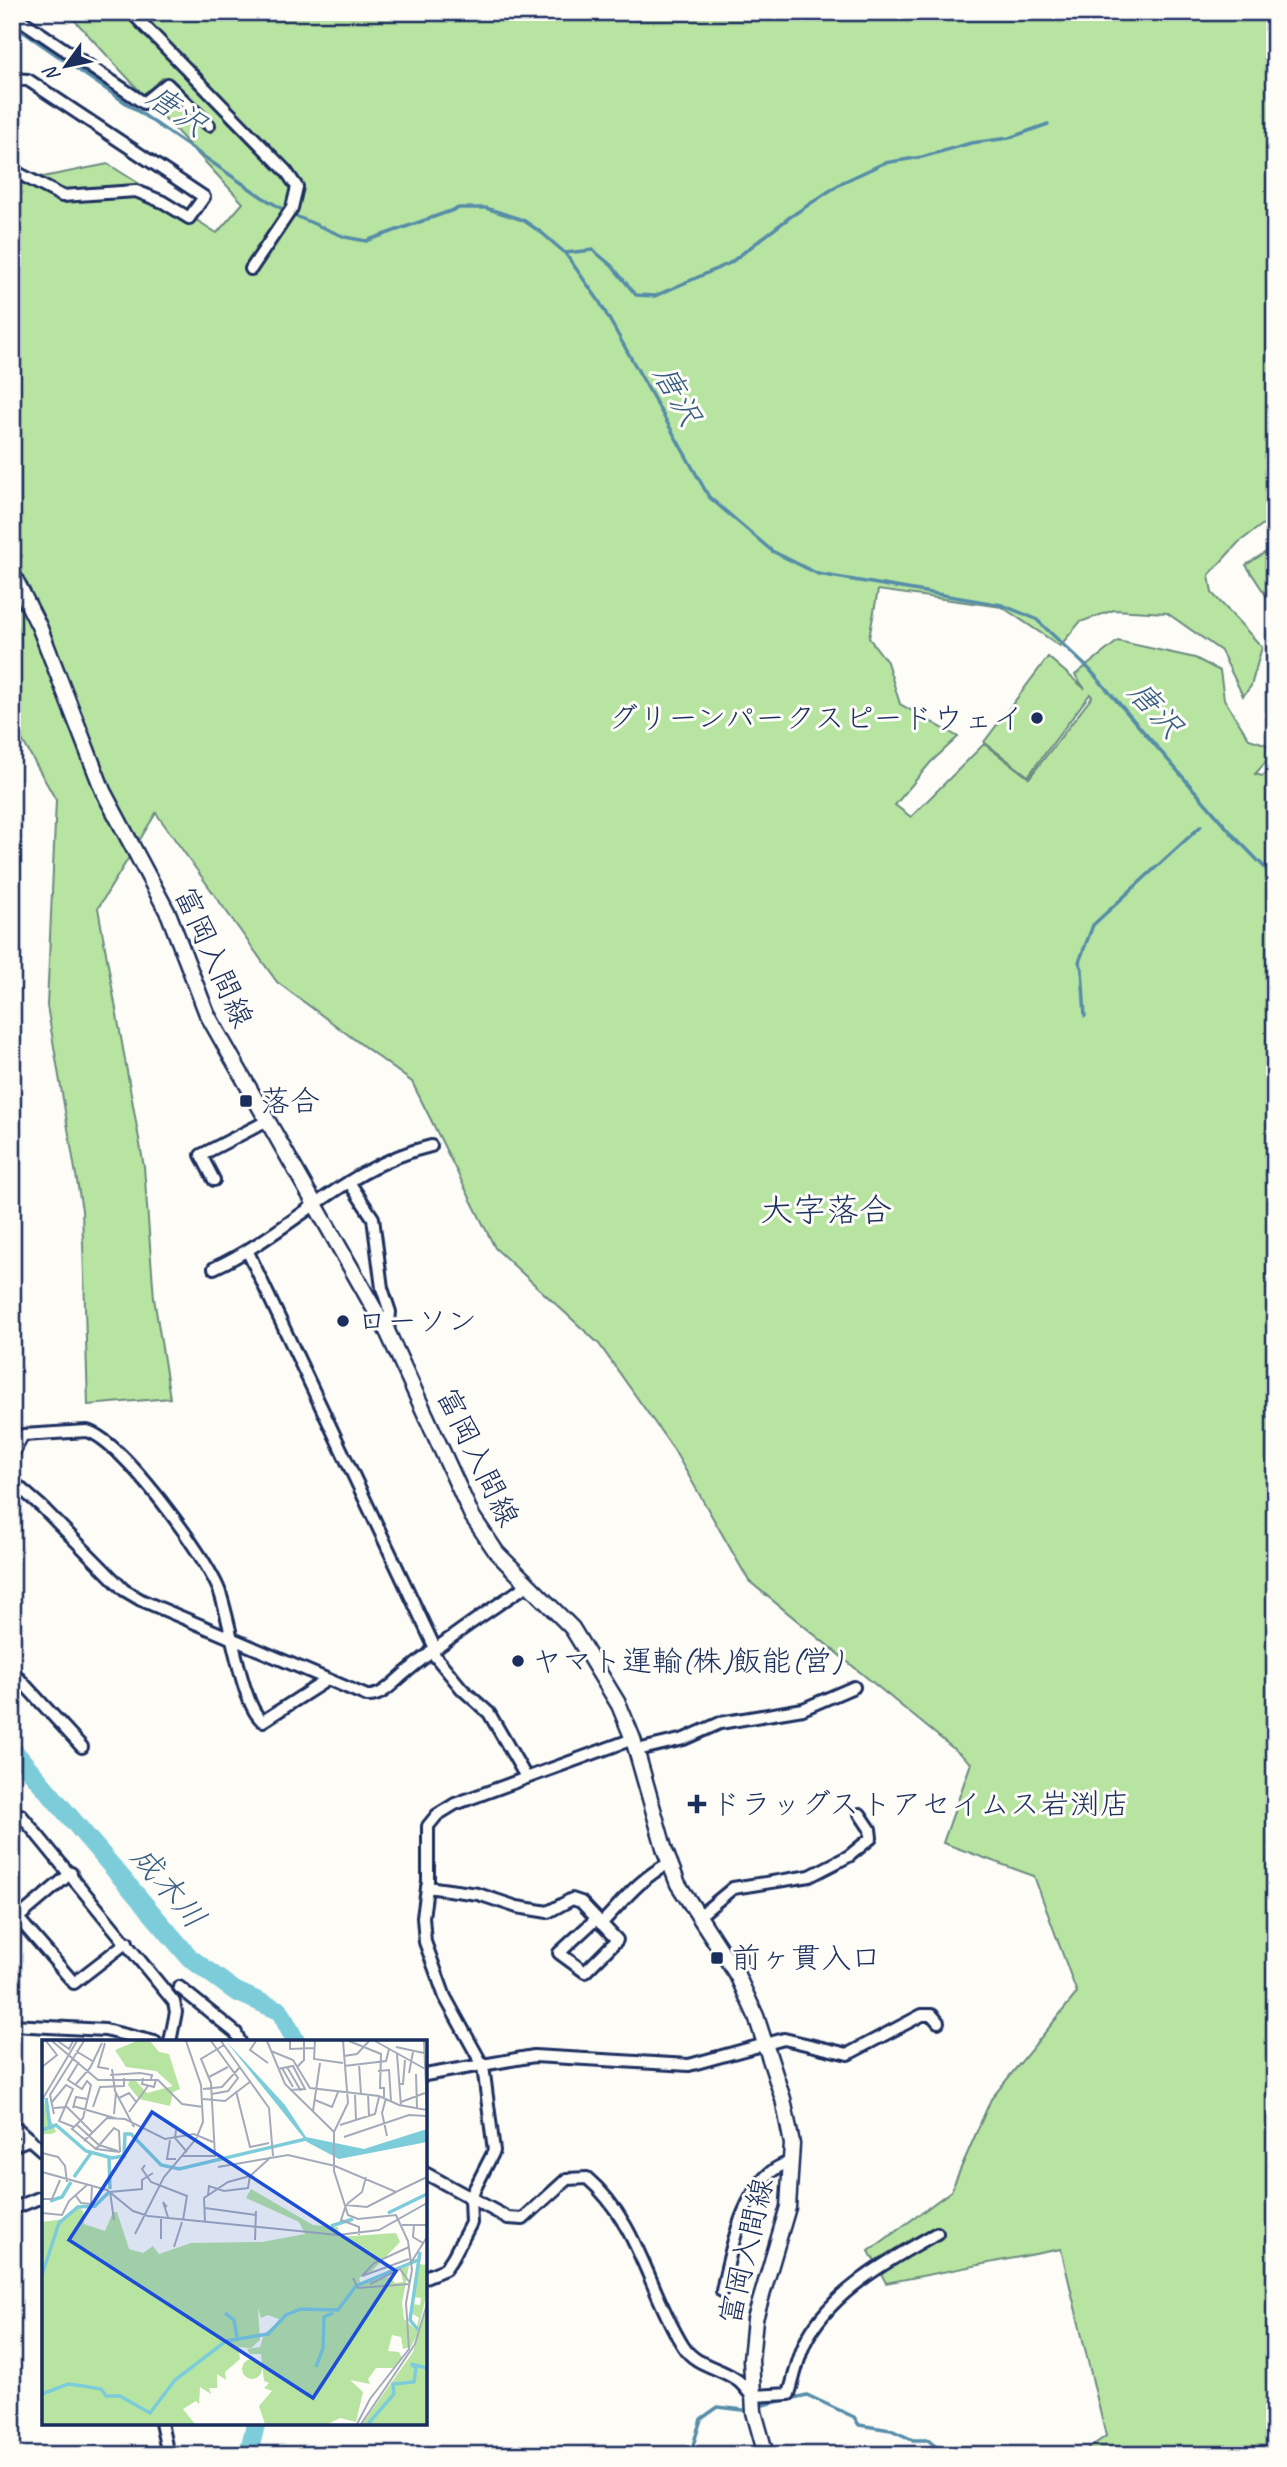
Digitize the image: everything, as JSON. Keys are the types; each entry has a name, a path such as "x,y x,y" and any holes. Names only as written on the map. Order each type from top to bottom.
{"main road":[{"name":"富岡入間線","path":"12,573 39,626 103,791 169,915 208,1014 388,1333 472,1516 497,1553 572,1628 619,1705 635,1744 670,1864 698,1917 737,1975 765,2042 788,2123 792,2162 788,2207 755,2319 751,2360 756,2426 766,2455"}],"street":[{"path":"29,24 32,12"},
{"path":"131,12 286,171 297,187 292,208 251,269"},
{"path":"12,14 144,103 167,84 209,125"},
{"path":"12,79 28,80 204,197 189,218 163,202 136,191 62,196 12,170"},
{"path":"214,1180 201,1155 267,1121"},
{"path":"214,1268 248,1252 313,1203 349,1182 405,1152 431,1146"},
{"path":"349,1182 373,1218 382,1288 390,1312 388,1333"},
{"path":"248,1252 433,1650 462,1689 489,1713 526,1777"},
{"path":"12,1455 23,1435 96,1433 120,1455 174,1516 219,1589 244,1687 258,1718 263,1721 327,1680"},
{"path":"12,1481 41,1506 124,1590 234,1641 374,1697 433,1650 529,1584"},
{"path":"12,1671 82,1747"},
{"path":"427,2276 445,2269 453,2257 471,2223 470,2199 494,2151 483,2066 445,1997 425,1942 423,1917 427,1887 428,1826 437,1815 455,1804 526,1777 635,1744 673,1743 720,1723 803,1709 855,1687"},
{"path":"698,1917 733,1888 810,1876 849,1856 870,1838 870,1829 860,1814"},
{"path":"14,1817 21,1815 174,2002 176,2012 170,2040"},
{"path":"427,1887 478,1894 517,1907 548,1912 572,1899 581,1902 598,1922 617,1940 585,1972 559,1953 598,1922 659,1868 670,1864"},
{"path":"71,1873 15,1921 74,1983 127,1942"},
{"path":"179,1987 236,2033 239,2040"},
{"path":"427,2074 534,2056 689,2065 783,2039 848,2054 922,2015 932,2015 938,2022"},
{"path":"12,2025 137,2040"},
{"path":"12,2123 42,2150"},
{"path":"12,2146 30,2139"},
{"path":"722,2291 739,2219 764,2180 780,2164 792,2162"},
{"path":"427,2174 508,2218 523,2219 567,2179 587,2178 601,2190 641,2253 683,2347 692,2359 739,2381 752,2396 789,2394 807,2338 838,2301 890,2260 937,2233"},
{"path":"12,2209 42,2197"},
{"path":"162,2425 167,2455"}],"green space":[{"path":"67,12 1275,12 1275,515 1238,543 1209,575 1212,593 1262,647 1251,686 1243,696 1221,651 1167,613 1114,610 1080,622 1060,646 1002,607 878,590 869,638 887,662 900,704 958,737 930,763 895,805 911,817 984,744 1029,778 1092,697 1090,694 1028,776 984,742 1048,657 1085,689 1075,675 1118,641 1195,658 1220,671 1224,699 1249,739 1265,744 1275,752 1255,774 1262,776 1275,767 1275,2455 1079,2455 1106,2436 1061,2249 886,2283 869,2251 951,2191 991,2099 1077,1993 1034,1876 943,1843 971,1763 749,1581 674,1450 599,1344 495,1248 412,1082 277,982 156,813 98,908 144,1167 154,1298 170,1398 88,1405 82,1210 47,1006 56,800 12,722 12,564 22,556 12,540 12,166 43,177 108,164 217,233 243,203"},
{"path":"1275,546 1275,609 1246,565"}],"waterway":[{"name":"唐沢","path":"12,24 262,197 291,214 345,237 366,241 459,208 486,208 523,220 565,253 599,301 709,497 772,551 818,574 1002,605 1036,619 1090,670 1234,836 1275,878"},
{"path":"565,253 593,250 612,266 636,295 655,296 730,263 790,217 843,182 884,163 922,157 971,143 1009,138 1048,124"},
{"path":"1085,1016 1082,969 1079,962 1093,925 1201,826"},
{"name":"成木川","path":"12,1749 190,1958 235,1991 280,2011 295,2040"},
{"path":"763,2405 807,2395 854,2417 859,2425 891,2430 913,2440 928,2440 946,2455"},
{"path":"690,2455 701,2419 718,2407 743,2410"},
{"name":"成木川","path":"248,2455 256,2425"}],"place":[{"name":"グリーンパークスピードウェイ","path":"1037,718"},
{"name":"落合","path":"246,1101"},
{"name":"ローソン","path":"343,1321"},
{"name":"ヤマト運輸(株)飯能(営)","path":"518,1661"},
{"name":"ドラッグストアセイムス岩渕店","path":"697,1804"},
{"name":"前ヶ貫入口","path":"717,1958"}],"district":[{"name":"大字落合","path":"826,1209"}]}
